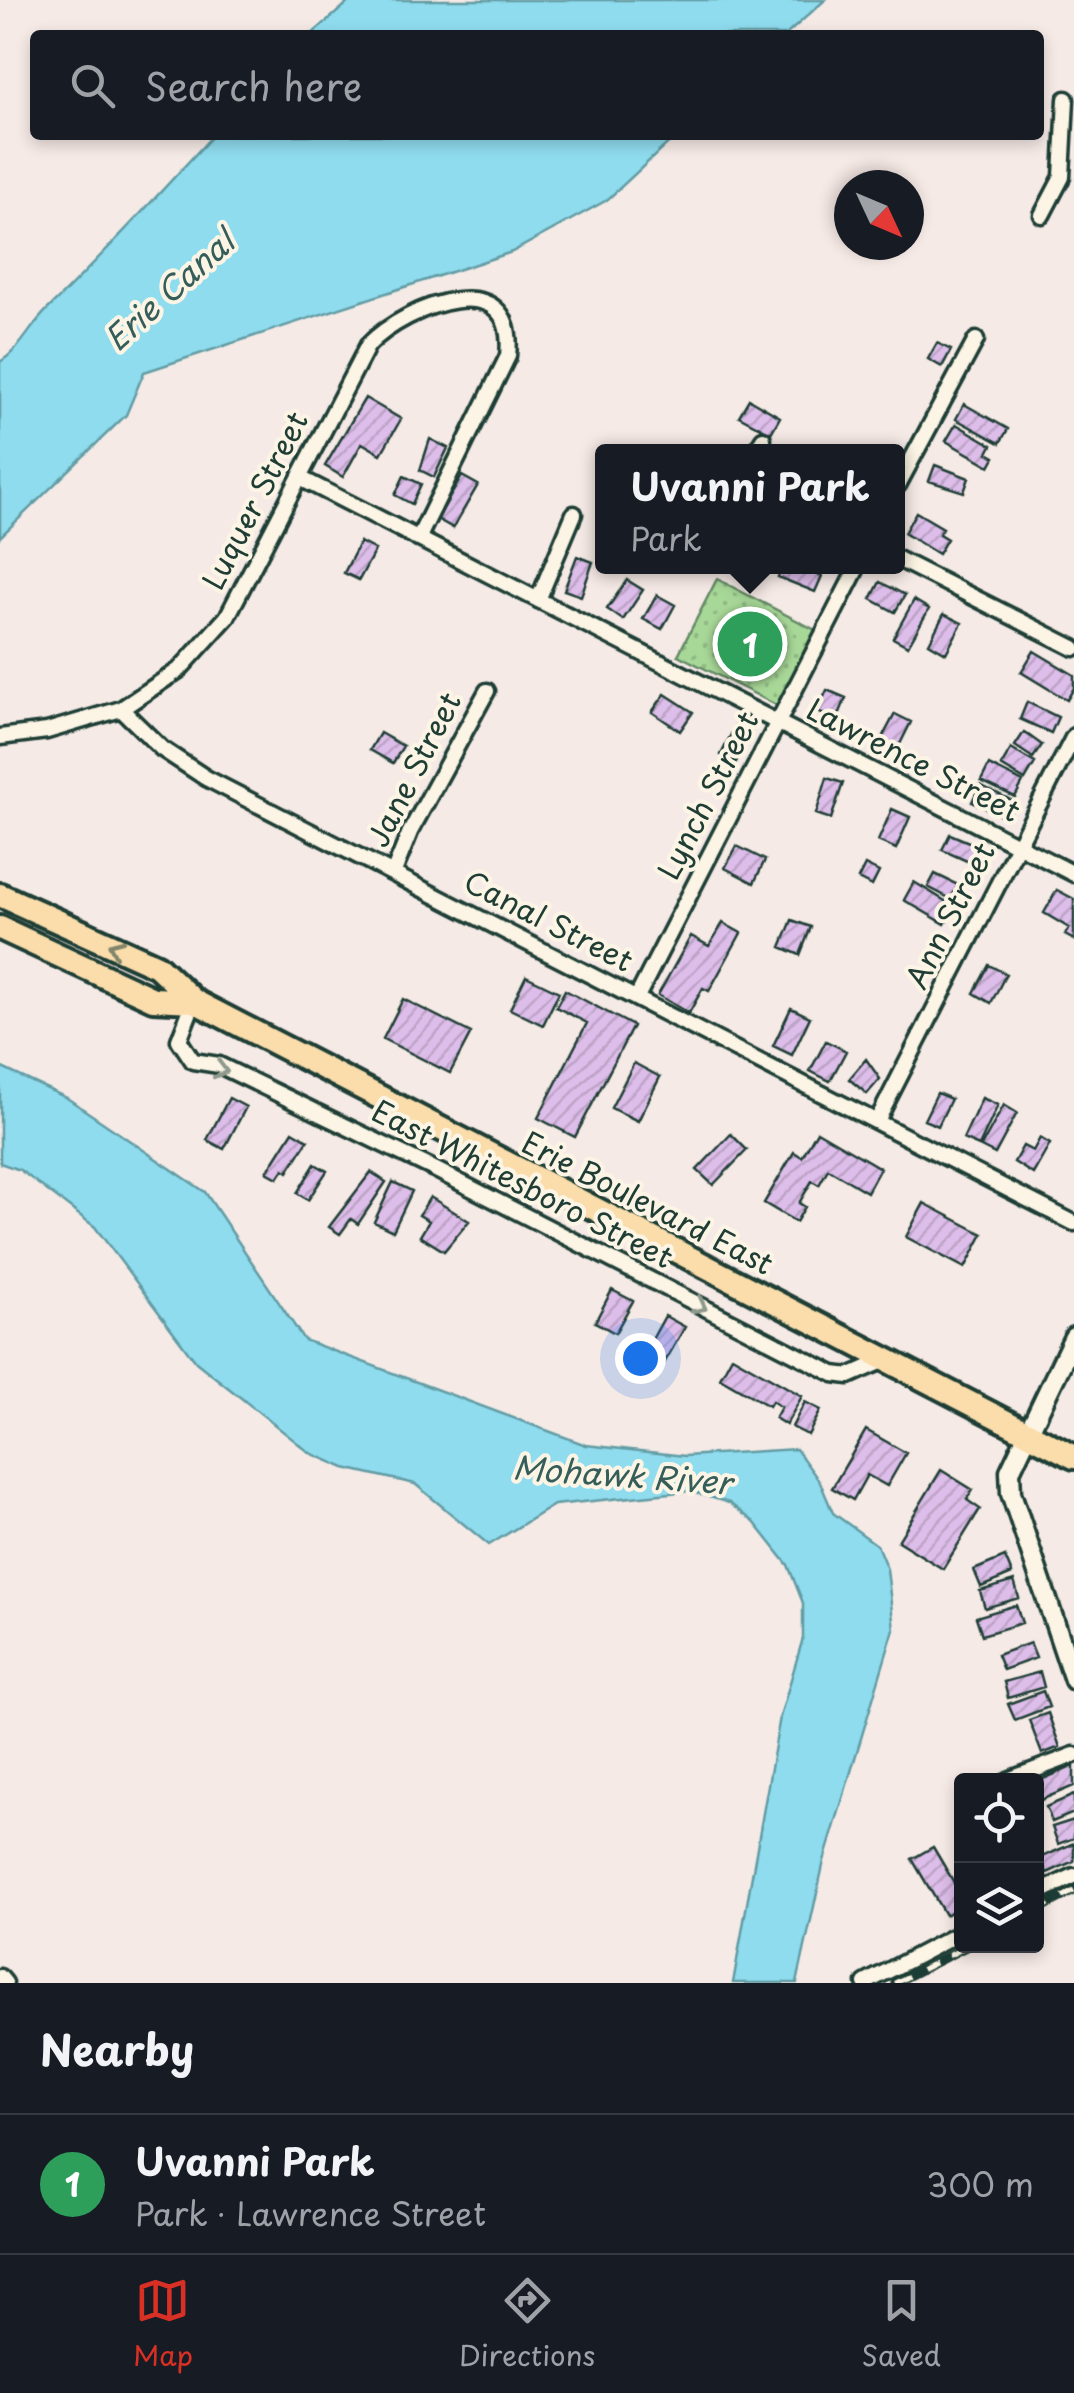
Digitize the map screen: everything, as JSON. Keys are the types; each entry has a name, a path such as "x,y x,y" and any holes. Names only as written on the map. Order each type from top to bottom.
{"main road":[{"name":"Erie Boulevard East","path":"0,895 157,966 194,1002 1074,1457"},
{"name":"Erie Boulevard East","path":"0,928 153,999 194,1002"}],"street":[{"path":"1042,215 1068,180 1066,99"},
{"name":"Luquer Street","path":"122,709 179,670 227,617 368,344 388,324 424,308 479,300 494,304 506,315 511,331 508,356 418,539"},
{"path":"905,473 976,340"},
{"name":"Lawrence Street","path":"300,478 1074,874"},
{"path":"538,600 574,514"},
{"path":"905,563 1074,648"},
{"name":"Lynch Street","path":"637,997 854,574"},
{"name":"Jane Street","path":"393,874 410,832 487,691"},
{"path":"0,737 47,731 122,709"},
{"name":"Canal Street","path":"122,709 162,749 206,778 1074,1223"},
{"name":"Ann Street","path":"877,1122 1074,736"},
{"name":"East Whitesboro Street","path":"194,1002 180,1040 193,1062 218,1065 434,1169 834,1374 849,1376 885,1360"},
{"path":"1074,1336 1010,1471 1011,1493 1074,1680"},
{"path":"1027,1773 1074,1756"},
{"path":"1044,1890 1074,1876"},
{"path":"865,1983 954,1936"}],"green space":[{"path":"717,579 823,634 784,709 678,655"}],"water":[{"path":"351,0 825,0 792,30 317,30"},
{"name":"Erie Canal","path":"208,140 672,140 607,200 512,252 144,372 126,415 0,537 0,362"},
{"name":"Mohawk River","path":"0,1067 67,1098 205,1192 304,1340 586,1445 685,1456 796,1449 820,1482 833,1513 877,1545 887,1569 894,1629 824,1861 797,1983 733,1983 780,1717 803,1638 803,1603 788,1565 754,1522 729,1503 690,1491 554,1505 489,1545 415,1484 345,1468 310,1453 196,1362 95,1227 20,1170 0,1163"}],"building":[{"path":"937,343 951,350 942,367 928,359"},
{"path":"365,398 401,419 381,454 362,443 343,477 325,466"},
{"path":"749,399 780,417 771,433 739,416"},
{"path":"964,404 1008,429 1000,443 956,419"},
{"path":"956,424 992,445 988,453 995,457 990,466 946,441"},
{"path":"430,439 448,448 434,477 420,470"},
{"path":"935,465 969,478 964,492 929,481"},
{"path":"404,476 421,484 412,504 395,495"},
{"path":"462,476 478,485 453,528 437,519"},
{"path":"916,512 943,528 939,534 947,539 938,554 905,531"},
{"path":"360,542 375,550 359,580 344,573"},
{"path":"577,556 593,562 581,596 564,590"},
{"path":"779,574 822,576 815,592 778,577"},
{"path":"627,580 643,590 623,620 607,609"},
{"path":"880,582 905,595 895,612 871,599"},
{"path":"657,595 675,605 662,629 643,619"},
{"path":"914,600 929,609 908,646 893,638"},
{"path":"944,614 962,623 946,653 929,643"},
{"path":"1034,651 1074,675 1074,688 1067,700 1021,672"},
{"path":"827,690 846,698 837,720 817,712"},
{"path":"665,694 693,712 680,731 652,712"},
{"path":"1027,702 1058,717 1051,733 1020,719"},
{"path":"895,714 911,722 896,752 879,744"},
{"path":"737,722 752,729 736,762 721,755"},
{"path":"1024,732 1042,745 1033,758 1015,746"},
{"path":"380,733 403,746 393,763 370,750"},
{"path":"1011,749 1035,763 1025,780 1001,766"},
{"path":"989,765 1023,782 1015,797 981,781"},
{"path":"827,778 843,783 831,819 816,814"},
{"path":"980,785 1015,802 1007,818 972,802"},
{"path":"892,809 910,817 896,849 878,841"},
{"path":"950,834 983,848 976,865 942,850"},
{"path":"737,846 765,860 754,883 725,868"},
{"path":"865,865 879,872 872,886 858,879"},
{"path":"935,874 958,885 951,899 928,887"},
{"path":"914,882 955,907 945,924 904,900"},
{"path":"1057,890 1074,899 1074,940 1065,935 1069,928 1044,913"},
{"path":"792,920 811,927 800,955 781,947"},
{"path":"723,923 741,933 709,991 703,988 689,1013 658,995 691,936 709,946"},
{"path":"989,965 1006,974 991,1003 974,993"},
{"path":"526,976 559,992 543,1025 510,1009"},
{"path":"565,990 633,1026 575,1137 538,1118 587,1023 556,1007"},
{"path":"403,999 471,1033 450,1073 383,1039"},
{"path":"791,1008 810,1017 792,1055 773,1046"},
{"path":"826,1041 846,1051 830,1081 810,1071"},
{"path":"866,1059 880,1079 867,1094 849,1079"},
{"path":"634,1063 660,1077 638,1121 611,1108"},
{"path":"937,1093 951,1099 938,1126 924,1120"},
{"path":"229,1098 246,1107 224,1149 207,1140"},
{"path":"982,1098 998,1105 979,1146 963,1139"},
{"path":"1004,1105 1017,1113 995,1154 981,1147"},
{"path":"293,1131 308,1140 288,1172 284,1169 278,1178 267,1172"},
{"path":"817,1131 880,1168 867,1192 828,1169 819,1185 812,1181 799,1203 805,1207 796,1222 764,1203 794,1152 802,1157"},
{"path":"731,1134 747,1150 713,1185 697,1170"},
{"path":"1040,1138 1050,1144 1033,1174 1014,1162 1023,1146 1033,1151"},
{"path":"315,1164 327,1171 308,1200 297,1193"},
{"path":"371,1172 386,1182 358,1224 351,1219 340,1234 329,1227"},
{"path":"393,1182 412,1191 393,1231 374,1222"},
{"path":"430,1197 469,1221 444,1251 420,1236 429,1221 419,1215"},
{"path":"924,1203 983,1234 965,1268 906,1237"},
{"path":"612,1290 633,1301 615,1333 595,1322"},
{"path":"665,1316 685,1327 659,1372 640,1361"},
{"path":"732,1356 802,1396 786,1425 775,1418 781,1407 772,1401 769,1406 720,1378"},
{"path":"805,1402 821,1410 808,1435 792,1427"},
{"path":"866,1430 906,1453 887,1486 867,1475 853,1500 832,1488"},
{"path":"941,1470 973,1490 967,1500 980,1509 943,1569 898,1541"},
{"path":"1005,1557 1012,1574 981,1587 974,1570"},
{"path":"1014,1581 1019,1598 985,1608 980,1591"},
{"path":"1016,1605 1022,1623 982,1635 976,1617"},
{"path":"1030,1643 1036,1658 1003,1670 997,1655"},
{"path":"1040,1672 1044,1687 1008,1698 1004,1682"},
{"path":"1043,1691 1049,1707 1015,1720 1008,1704"},
{"path":"1048,1713 1060,1747 1042,1754 1029,1720"},
{"path":"1074,1766 1074,1786 1044,1799 1044,1779"},
{"path":"1074,1795 1074,1813 1052,1822 1046,1807"},
{"path":"1074,1820 1074,1838 1058,1844 1052,1827"},
{"path":"1074,1843 1074,1861 1047,1873 1044,1856"},
{"path":"933,1847 954,1882 954,1910 945,1915 912,1859"}],"railway":[{"path":"1044,1907 1074,1891"},
{"path":"895,1983 954,1953"}],"place":[{"name":"Uvanni Park","path":"750,644"}]}
